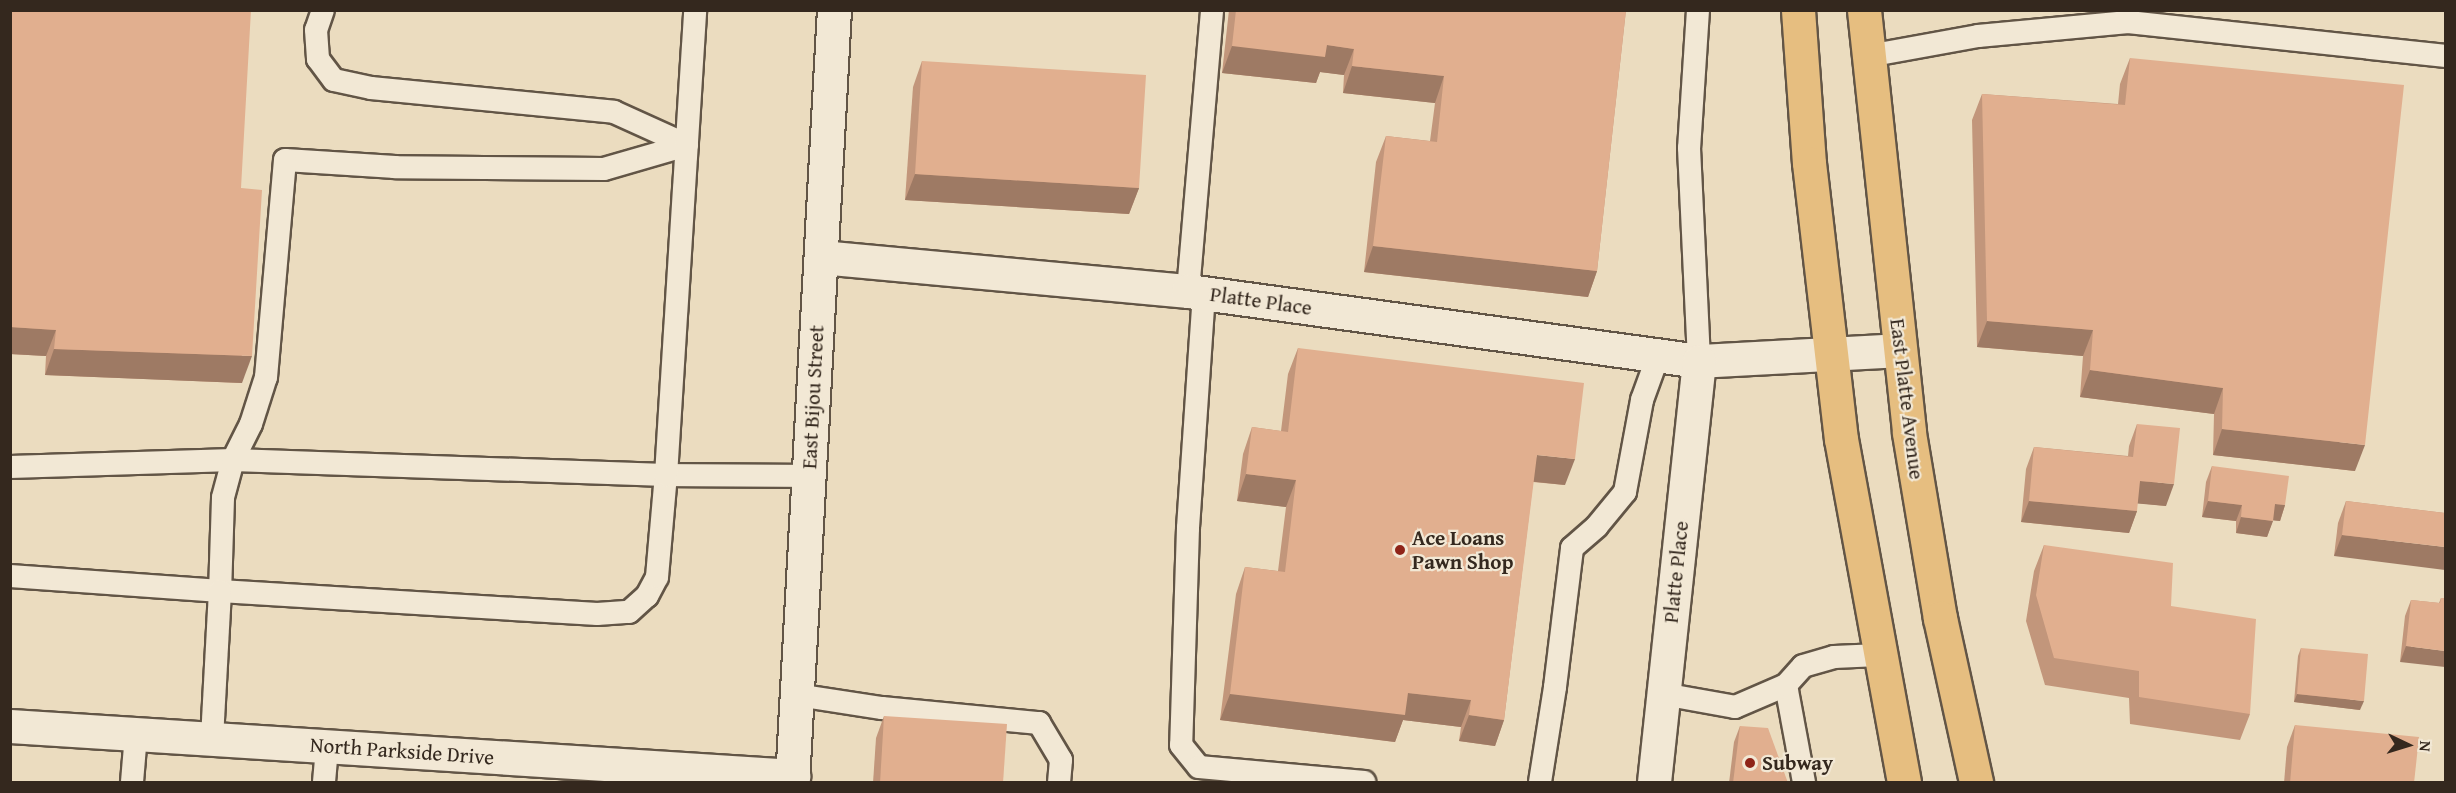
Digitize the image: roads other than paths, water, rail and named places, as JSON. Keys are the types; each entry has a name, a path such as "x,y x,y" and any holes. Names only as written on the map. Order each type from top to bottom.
{"main road":[{"path":"1798,10 1809,163 1841,439 1904,783"},
{"name":"East Platte Avenue","path":"1864,10 1909,433 1940,618 1976,783"}],"street":[{"name":"East Bijou Street","path":"792,779 834,10"},
{"name":"Platte Place","path":"821,257 1196,292 1699,361 1899,350"},
{"name":"Platte Place","path":"1654,783 1699,361"},
{"name":"North Parkside Drive","path":"10,726 792,779"}],"lane":[{"path":"323,10 316,30 318,59 334,80 371,88 614,112 687,145"},
{"path":"10,576 597,614 629,612 647,596 657,577 666,475 695,10"},
{"path":"1212,10 1196,292 1181,745 1199,767 1364,783"},
{"path":"1698,10 1689,148 1699,361"},
{"path":"1868,56 1978,36 2128,22 2445,57"},
{"path":"212,739 223,498 233,460 251,424 266,377 285,160 395,167 604,169 687,145"},
{"path":"1540,783 1555,687 1572,548 1597,526 1625,492 1642,400 1658,356"},
{"path":"10,467 233,460 666,475 809,476"},
{"path":"1663,694 1735,706 1786,685 1803,666 1834,657 1879,654"},
{"path":"1786,685 1804,783"},
{"path":"797,694 882,708 1039,723 1061,760 1059,783"},
{"path":"132,783 136,734"},
{"path":"324,783 327,746"}],"place":[{"name":"Ace Loans Pawn Shop","path":"1400,550"},
{"name":"Subway","path":"1750,763"}]}
